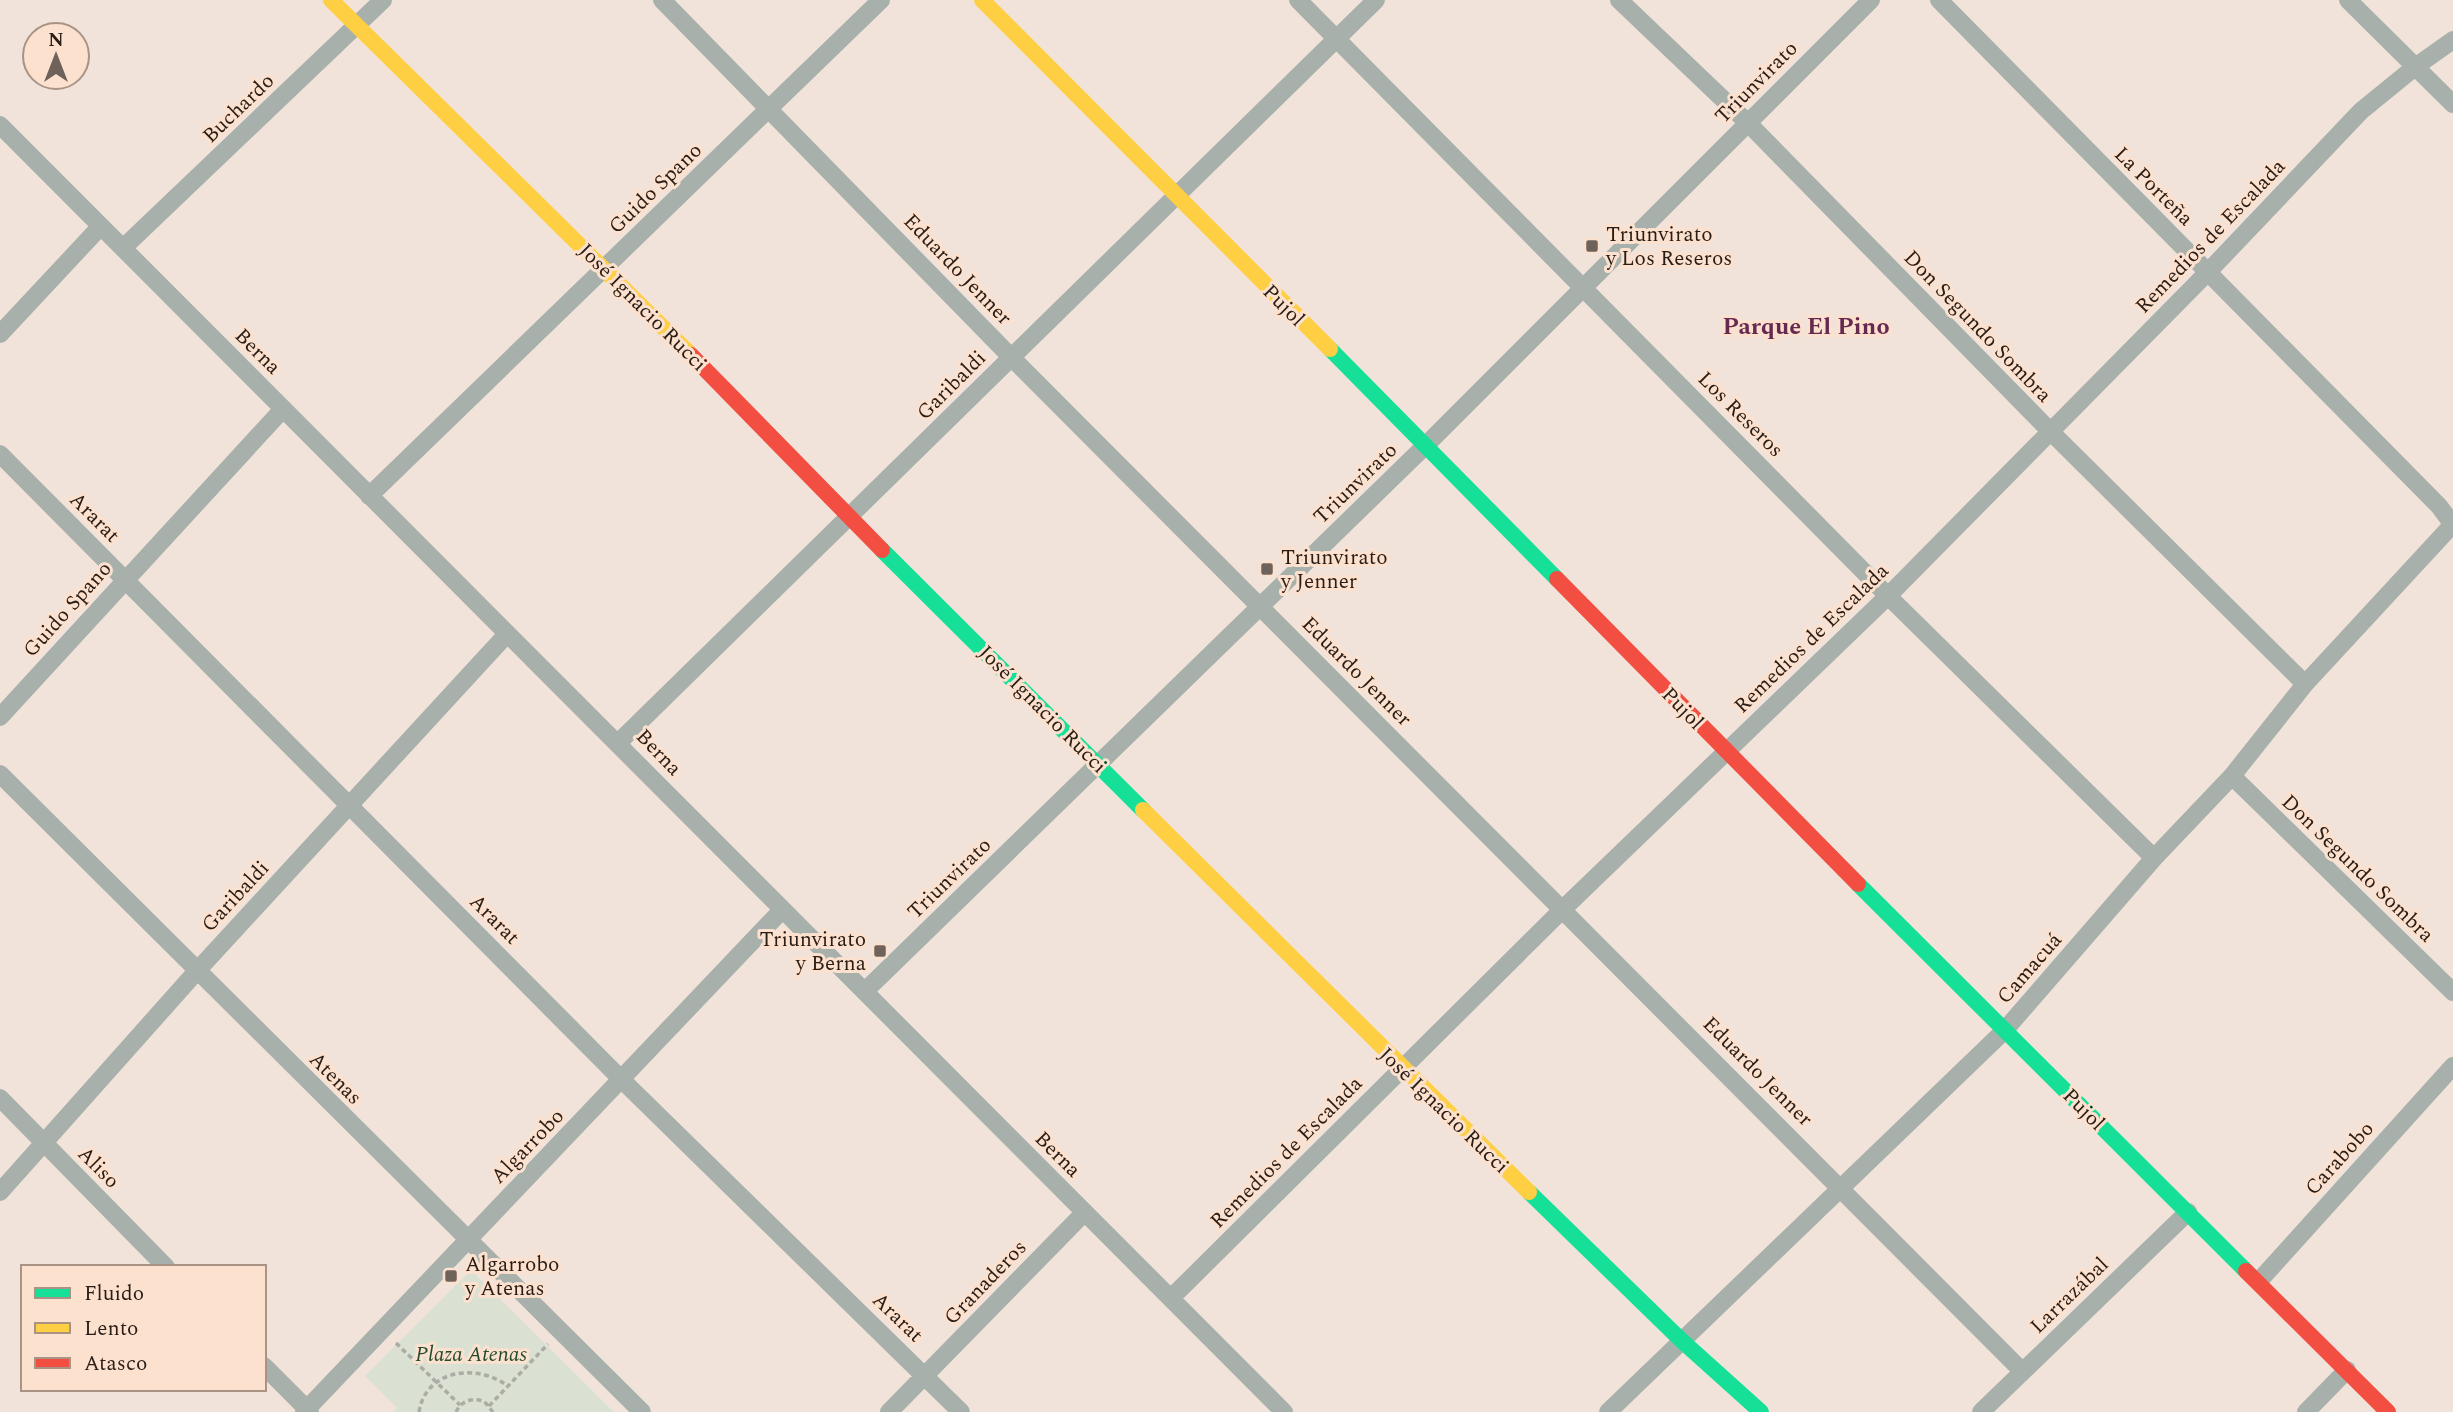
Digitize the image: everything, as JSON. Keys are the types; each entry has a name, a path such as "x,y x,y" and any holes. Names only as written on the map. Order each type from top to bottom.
{"street":[{"name":"José Ignacio Rucci","path":"331,0 605,267 849,517 1401,1068 1681,1340 1761,1412"},
{"name":"Buchardo","path":"123,248 383,0"},
{"name":"Eduardo Jenner","path":"662,0 771,108 1011,357 1564,908 2022,1371"},
{"name":"Guido Spano","path":"369,496 881,0"},
{"name":"Pujol","path":"982,0 1426,445 1726,753 2388,1412"},
{"name":"Los Reseros","path":"1298,0 1888,596 2154,858"},
{"name":"Garibaldi","path":"618,743 1376,0"},
{"name":"Don Segundo Sombra","path":"1619,0 1748,123 2050,432 2305,684"},
{"name":"Triunvirato","path":"865,991 1426,445 1871,0"},
{"name":"La Porteña","path":"1939,0 2439,506 2453,524"},
{"path":"2348,0 2453,104"},
{"name":"Remedios de Escalada","path":"1171,1298 1564,908 1888,596 2208,272 2361,111 2414,67 2453,40"},
{"name":"Berna","path":"0,125 1284,1412"},
{"path":"0,334 100,227"},
{"name":"Guido Spano","path":"0,717 283,409"},
{"name":"Ararat","path":"0,454 351,804 622,1080 961,1412"},
{"name":"Camacuá","path":"1608,1412 2004,1031 2154,858 2232,776 2305,684 2453,524"},
{"name":"Garibaldi","path":"0,1192 196,972 507,634"},
{"name":"Atenas","path":"0,774 196,972 642,1412"},
{"name":"Don Segundo Sombra","path":"2232,776 2453,992"},
{"name":"Algarrobo","path":"307,1411 782,910"},
{"name":"Carabobo","path":"2259,1281 2453,1066"},
{"name":"Aliso","path":"0,1098 164,1265"},
{"name":"Larrazábal","path":"1981,1412 2188,1212"},
{"name":"Granaderos","path":"889,1412 1084,1213"},
{"path":"266,1368 307,1411"},
{"path":"2306,1412 2347,1370"}],"path":[{"path":"383,1329 460,1405"},
{"path":"489,1406 561,1331"},
{"path":"419,1412 422,1398 435,1381 448,1375 476,1374 493,1377 508,1386"},
{"path":"456,1412 460,1405 477,1399 489,1406 493,1412"}],"green space":[{"name":"Plaza Atenas","path":"471,1270 614,1412 393,1412 397,1408 365,1376"}],"traffic: fast":[{"path":"1330,349 1557,579"},
{"path":"882,550 1143,810"},
{"path":"1858,884 2246,1271"},
{"path":"1529,1192 1681,1340 1761,1412"}],"traffic: slow":[{"path":"331,0 691,355"},
{"path":"982,0 1330,349"},
{"path":"1143,810 1529,1192"}],"traffic: jam":[{"path":"691,355 882,550"},
{"path":"1557,579 1858,884"},
{"path":"2246,1271 2388,1412"}],"place":[{"name":"Triunvirato y Los Reseros","path":"1592,246"},
{"name":"Triunvirato y Jenner","path":"1267,569"},
{"name":"Triunvirato y Berna","path":"880,951"},
{"name":"Algarrobo y Atenas","path":"451,1276"}],"district":[{"name":"Parque El Pino","path":"1806,326"}]}
